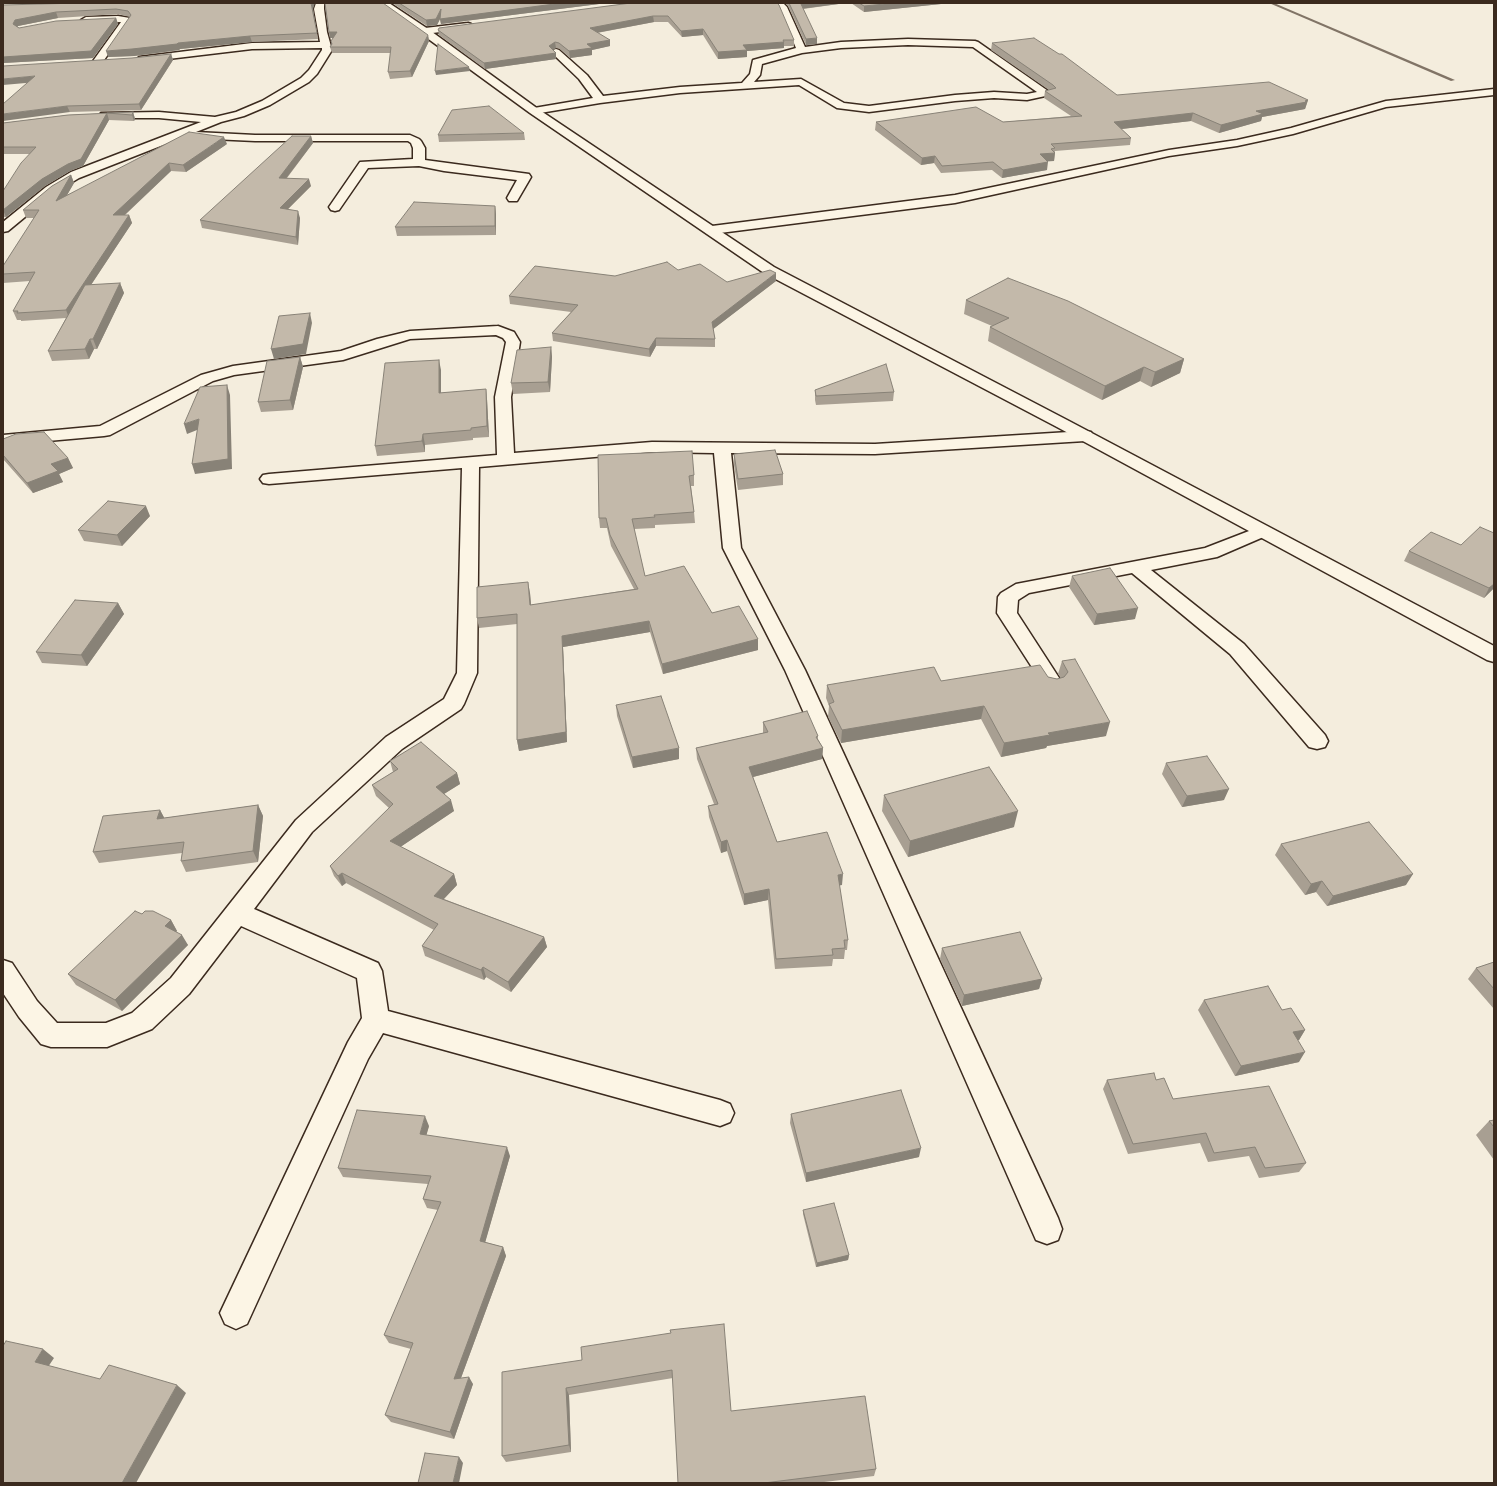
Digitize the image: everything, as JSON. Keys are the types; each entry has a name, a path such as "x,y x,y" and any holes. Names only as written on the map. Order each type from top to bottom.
{"street":[{"path":"3,228 50,190 75,176 98,165 183,135 217,120 240,114 266,103 305,80 313,72 327,50 319,9 320,3"},
{"path":"383,3 425,31 534,111 769,270 1085,436 1494,655"},
{"path":"778,3 784,9 802,50"},
{"path":"74,21 126,20 94,62 112,61"},
{"path":"425,31 477,25"},
{"path":"534,111 600,100 680,90 745,86 801,82 841,106 869,109 955,98 994,95 1027,97 1046,92 974,44 908,42 841,45 802,50 757,62 755,75 745,86"},
{"path":"134,60 252,46 325,45"},
{"path":"556,52 583,77 600,100"},
{"path":"712,230 955,199 1169,154 1293,132 1365,109 1386,104 1494,92"},
{"path":"93,116 132,114 217,120"},
{"path":"183,135 255,138 410,138 416,142 419,148 419,162"},
{"path":"335,207 364,165 419,162 444,167 524,177 513,198"},
{"path":"3,440 104,432 207,378 233,371 343,355 382,342 410,335 498,330 509,335 513,342 503,397 506,458"},
{"path":"269,479 652,447 875,449 1085,436"},
{"path":"722,448 732,548 795,670 1047,1228"},
{"path":"3,971 28,1008 51,1035 107,1035 142,1021 175,991 304,826 394,743 453,704 467,673 466,634 471,461"},
{"path":"1053,684 1007,613 1008,597 1023,588 1210,553 1262,530"},
{"path":"1136,567 1237,649 1318,741"},
{"path":"236,1313 358,1051 376,1019 369,971 237,913"},
{"path":"376,1019 720,1113"}],"building":[{"path":"80,3 311,3 317,33 250,36 106,51 131,15 128,11 116,9 56,12 15,20 13,24 19,28 56,21 116,18 91,51 3,57 3,5"},
{"path":"325,3 383,3 428,35 410,71 388,72 391,47 330,47 332,44 331,41 337,32 329,32"},
{"path":"399,3 562,3 440,19 441,9 436,19 426,20"},
{"path":"631,3 777,3 794,40 743,45 747,50 718,52 703,29 681,31 668,16 653,16 590,28 610,40 587,44 592,48 569,51 559,43 555,42 549,46 556,53 484,63 438,30 439,28"},
{"path":"789,3 804,3 801,4 817,38 806,39"},
{"path":"859,3 895,3 864,6"},
{"path":"1034,38 1059,54 1062,54 1117,95 1269,82 1308,100 1305,101 1307,102 1256,111 1263,114 1221,125 1193,113 1114,122 1131,138 1051,144 1055,148 1051,149 1055,153 1040,154 1048,162 1003,170 993,162 942,166 935,156 922,158 876,122 976,107 1003,122 1082,116 1045,91 1056,88 1053,85 992,43"},
{"path":"438,44 469,67 435,71"},
{"path":"171,54 139,104 67,106 3,114 3,104 35,76 3,79 3,66 132,58"},
{"path":"489,106 524,133 438,135 452,110"},
{"path":"133,112 132,115 109,113"},
{"path":"107,113 81,159 68,164 42,179 3,210 3,191 21,163 36,147 3,147 3,123 68,115"},
{"path":"189,132 224,137 183,165 169,163 113,215 129,215 66,310 17,313 18,311 13,311 35,272 3,274 3,266 39,210 23,210 52,186 71,175 56,201"},
{"path":"292,136 311,136 279,178 309,179 280,208 298,211 296,237 200,220"},
{"path":"414,202 495,206 495,226 395,227"},
{"path":"667,262 678,270 700,264 727,282 770,270 776,273 712,322 715,339 656,338 649,349 552,333 578,305 509,296 535,266 615,276"},
{"path":"1008,278 1068,301 1184,359 1155,372 1144,367 1105,386 990,327 1009,318 966,300"},
{"path":"120,283 93,339 90,339 85,349 48,351 85,285"},
{"path":"310,313 303,344 271,349 279,316"},
{"path":"551,347 548,382 511,383 517,350"},
{"path":"300,357 290,400 258,402 267,361"},
{"path":"439,360 439,393 486,389 487,426 471,428 471,430 423,434 422,441 375,446 385,363"},
{"path":"886,364 894,392 816,396 815,390"},
{"path":"227,385 228,459 192,464 199,419 184,424 200,387"},
{"path":"44,432 68,458 51,464 58,471 27,483 3,455 3,439 16,434"},
{"path":"775,450 783,474 738,479 734,454"},
{"path":"692,451 694,475 689,476 694,512 654,515 655,517 632,519 645,576 684,566 712,613 739,606 758,639 662,664 649,621 562,636 566,732 517,740 517,614 477,618 477,587 528,582 530,605 638,589 610,535 606,518 599,518 598,455"},
{"path":"108,501 146,506 117,535 78,530"},
{"path":"1480,527 1494,533 1494,584 1489,588 1409,551 1431,532 1461,545"},
{"path":"1110,568 1138,608 1097,614 1072,576"},
{"path":"75,600 118,603 81,655 36,652"},
{"path":"1075,659 1110,722 1048,733 1050,735 1004,743 984,706 842,730 829,704 834,702 827,685 934,667 941,681 1040,665 1048,677 1057,679 1064,677 1068,672 1062,661"},
{"path":"661,696 679,748 632,757 616,705"},
{"path":"807,711 818,736 816,737 823,748 749,767 777,842 827,832 843,874 838,875 848,940 844,940 845,948 832,949 833,955 776,959 769,889 744,894 727,840 721,842 708,806 718,804 696,748 768,732 763,722"},
{"path":"421,742 457,773 436,787 451,800 390,841 454,874 434,896 544,937 508,982 483,967 481,970 422,946 438,924 342,873 338,876 330,866 393,804 372,785 398,769 390,761"},
{"path":"1207,756 1229,789 1187,796 1166,763"},
{"path":"989,767 1018,811 910,841 884,795"},
{"path":"258,805 253,851 181,861 184,842 93,852 103,816 160,810 157,819"},
{"path":"1369,822 1413,874 1333,896 1322,881 1311,884 1281,844"},
{"path":"135,911 142,914 145,911 153,911 171,920 165,926 182,935 115,1000 68,974"},
{"path":"1020,932 1042,979 964,995 942,948"},
{"path":"1494,962 1494,989 1476,968"},
{"path":"1268,986 1282,1010 1291,1008 1305,1030 1293,1032 1305,1052 1241,1066 1204,1000"},
{"path":"1154,1073 1156,1080 1164,1078 1173,1099 1269,1086 1306,1163 1265,1168 1255,1147 1214,1153 1206,1133 1133,1144 1107,1080"},
{"path":"901,1090 921,1148 806,1173 791,1114"},
{"path":"357,1110 425,1116 420,1134 507,1147 480,1241 503,1247 454,1379 469,1377 450,1432 385,1415 413,1343 384,1335 441,1202 423,1199 431,1176 338,1168"},
{"path":"1494,1120 1494,1127 1489,1121"},
{"path":"834,1203 849,1255 817,1263 803,1210"},
{"path":"724,1324 731,1411 865,1396 876,1469 764,1483 678,1483 672,1370 566,1388 569,1445 502,1456 502,1372 582,1360 581,1347 671,1333 670,1330"},
{"path":"6,1341 43,1349 35,1362 100,1379 109,1365 177,1385 122,1483 3,1483 3,1346"},
{"path":"425,1453 459,1457 453,1483 418,1483"}],"waterway":[{"path":"1271,3 1453,80"}]}
